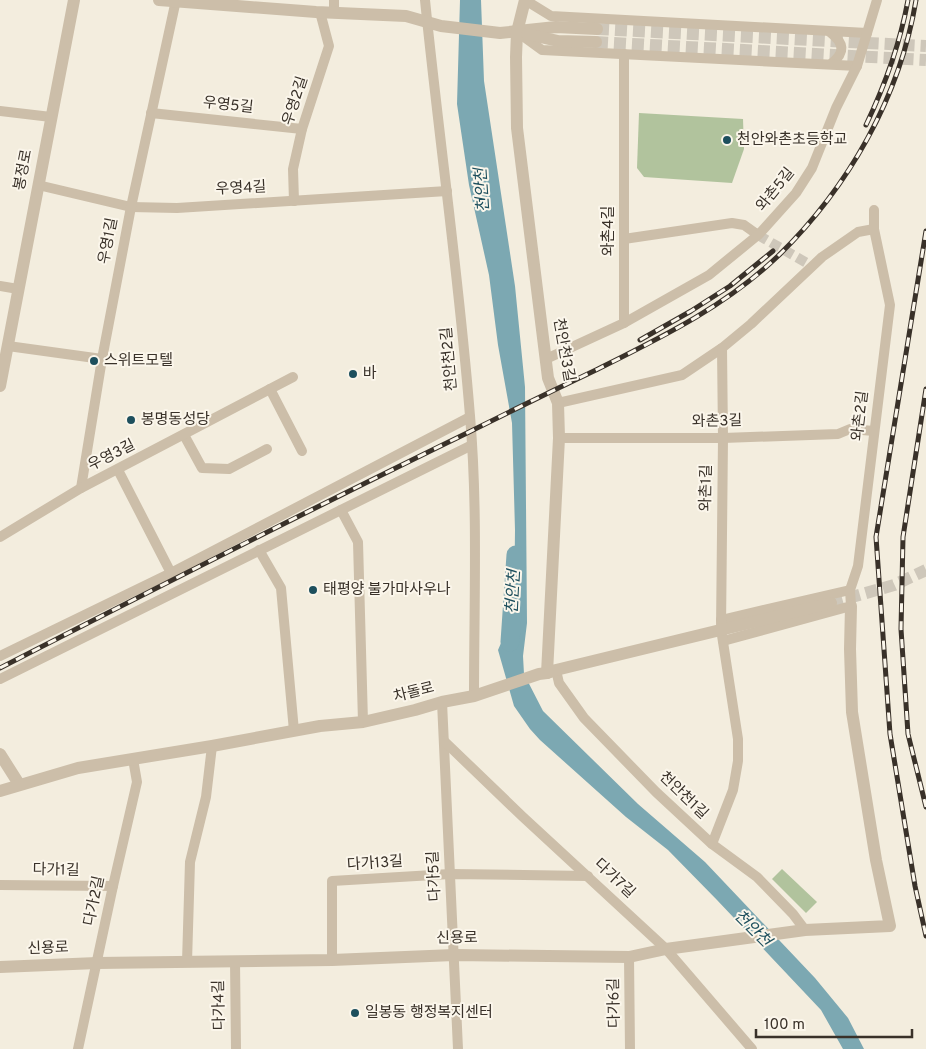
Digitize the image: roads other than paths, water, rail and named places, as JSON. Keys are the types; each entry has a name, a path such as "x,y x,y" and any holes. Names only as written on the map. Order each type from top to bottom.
{"street":[{"name":"봉정로","path":"0,386 74,0"},
{"path":"159,0 320,12 334,6 406,16 441,26 500,33 556,27 597,29"},
{"name":"천안천2길","path":"425,0 459,297 472,445 474,492 474,696"},
{"path":"525,0 551,16 867,33"},
{"name":"천안천3길","path":"525,0 517,32 518,141 548,378 558,403 559,438 547,672"},
{"name":"와촌5길","path":"624,239 732,223 744,225 758,235 796,193 812,168 836,108 857,66 877,0"},
{"name":"우영1길","path":"81,488 102,359 131,207 176,1"},
{"name":"우영2길","path":"294,201 293,169 302,130 330,46 320,12"},
{"path":"517,32 558,41 596,42"},
{"path":"517,32 542,50 857,66"},
{"path":"830,32 839,40 841,46 840,55 831,64"},
{"name":"와촌4길","path":"624,54 624,323"},
{"path":"0,111 51,117"},
{"name":"우영5길","path":"151,113 302,130"},
{"name":"우영4길","path":"38,185 131,207 177,208 447,191"},
{"name":"와촌2길","path":"851,606 850,590 858,566 890,306 874,229 874,210"},
{"path":"558,403 682,375 722,348 751,324 822,256 858,232 874,229"},
{"path":"546,359 624,323 709,275 758,235"},
{"path":"0,286 18,289"},
{"path":"8,346 102,359"},
{"name":"와촌1길","path":"712,844 733,790 738,761 738,739 721,630 722,348"},
{"name":"우영3길","path":"0,536 81,488 293,377"},
{"path":"270,389 302,452"},
{"path":"0,656 171,573 470,417"},
{"name":"와촌3길","path":"559,438 723,438 838,434 850,429 874,431"},
{"path":"184,435 202,468 228,469 268,449"},
{"path":"0,679 472,445"},
{"path":"118,470 171,573"},
{"path":"341,510 358,542 363,722"},
{"path":"259,550 281,588 294,731"},
{"path":"721,630 850,590"},
{"name":"차돌로","path":"0,791 78,768 320,726 363,722 474,696 547,672 831,603"},
{"path":"721,630 851,606"},
{"name":"신용로","path":"0,967 98,963 332,960 454,954 629,957 666,949 805,930 890,926 876,860 852,712 851,606"},
{"name":"천안천1길","path":"547,672 559,683 584,718 656,792 712,844 757,877 793,914 805,930"},
{"name":"다가5길","path":"442,702 458,1049"},
{"name":"다가7길","path":"444,741 666,949 752,1049"},
{"path":"187,962 190,862 206,796 212,746"},
{"path":"0,754 19,784"},
{"name":"다가2길","path":"78,1049 137,782 133,758"},
{"name":"다가13길","path":"332,960 332,881 450,874 588,876"},
{"name":"다가1길","path":"0,885 113,886"},
{"name":"다가6길","path":"629,957 630,1049"},
{"name":"다가4길","path":"235,962 236,1049"}],"water":[{"path":"460,0 481,0 484,81 515,286 525,387 527,623 523,656 524,674 543,711 638,804 705,862 815,978 848,1018 864,1049 843,1049 821,1010 717,900 668,850 626,817 540,740 514,706 498,650 514,613 515,530 512,423 498,345 489,275 469,185 457,104"}],"waterway":[{"name":"천안천","path":"510,642 516,555"}],"tunnel":[{"path":"597,29 926,46"},
{"path":"596,42 926,60"},
{"path":"758,235 812,266"},
{"path":"831,603 894,585 926,570"}],"railway":[{"path":"866,125 891,64 908,0"},
{"path":"0,668 174,579 646,345 692,319 737,290 778,256 827,201 848,171 884,106 898,71 916,0"},
{"path":"926,231 876,537 890,734 915,886 926,936"},
{"path":"640,340 730,286 773,251"},
{"path":"926,389 903,537 901,629 908,734 926,807"}],"place":[{"name":"천안와촌초등학교","path":"727,140"},
{"name":"스위트모텔","path":"94,361"},
{"name":"바","path":"353,374"},
{"name":"봉명동성당","path":"131,420"},
{"name":"태평양 불가마사우나","path":"313,590"},
{"name":"일봉동 행정복지센터","path":"355,1013"}]}
